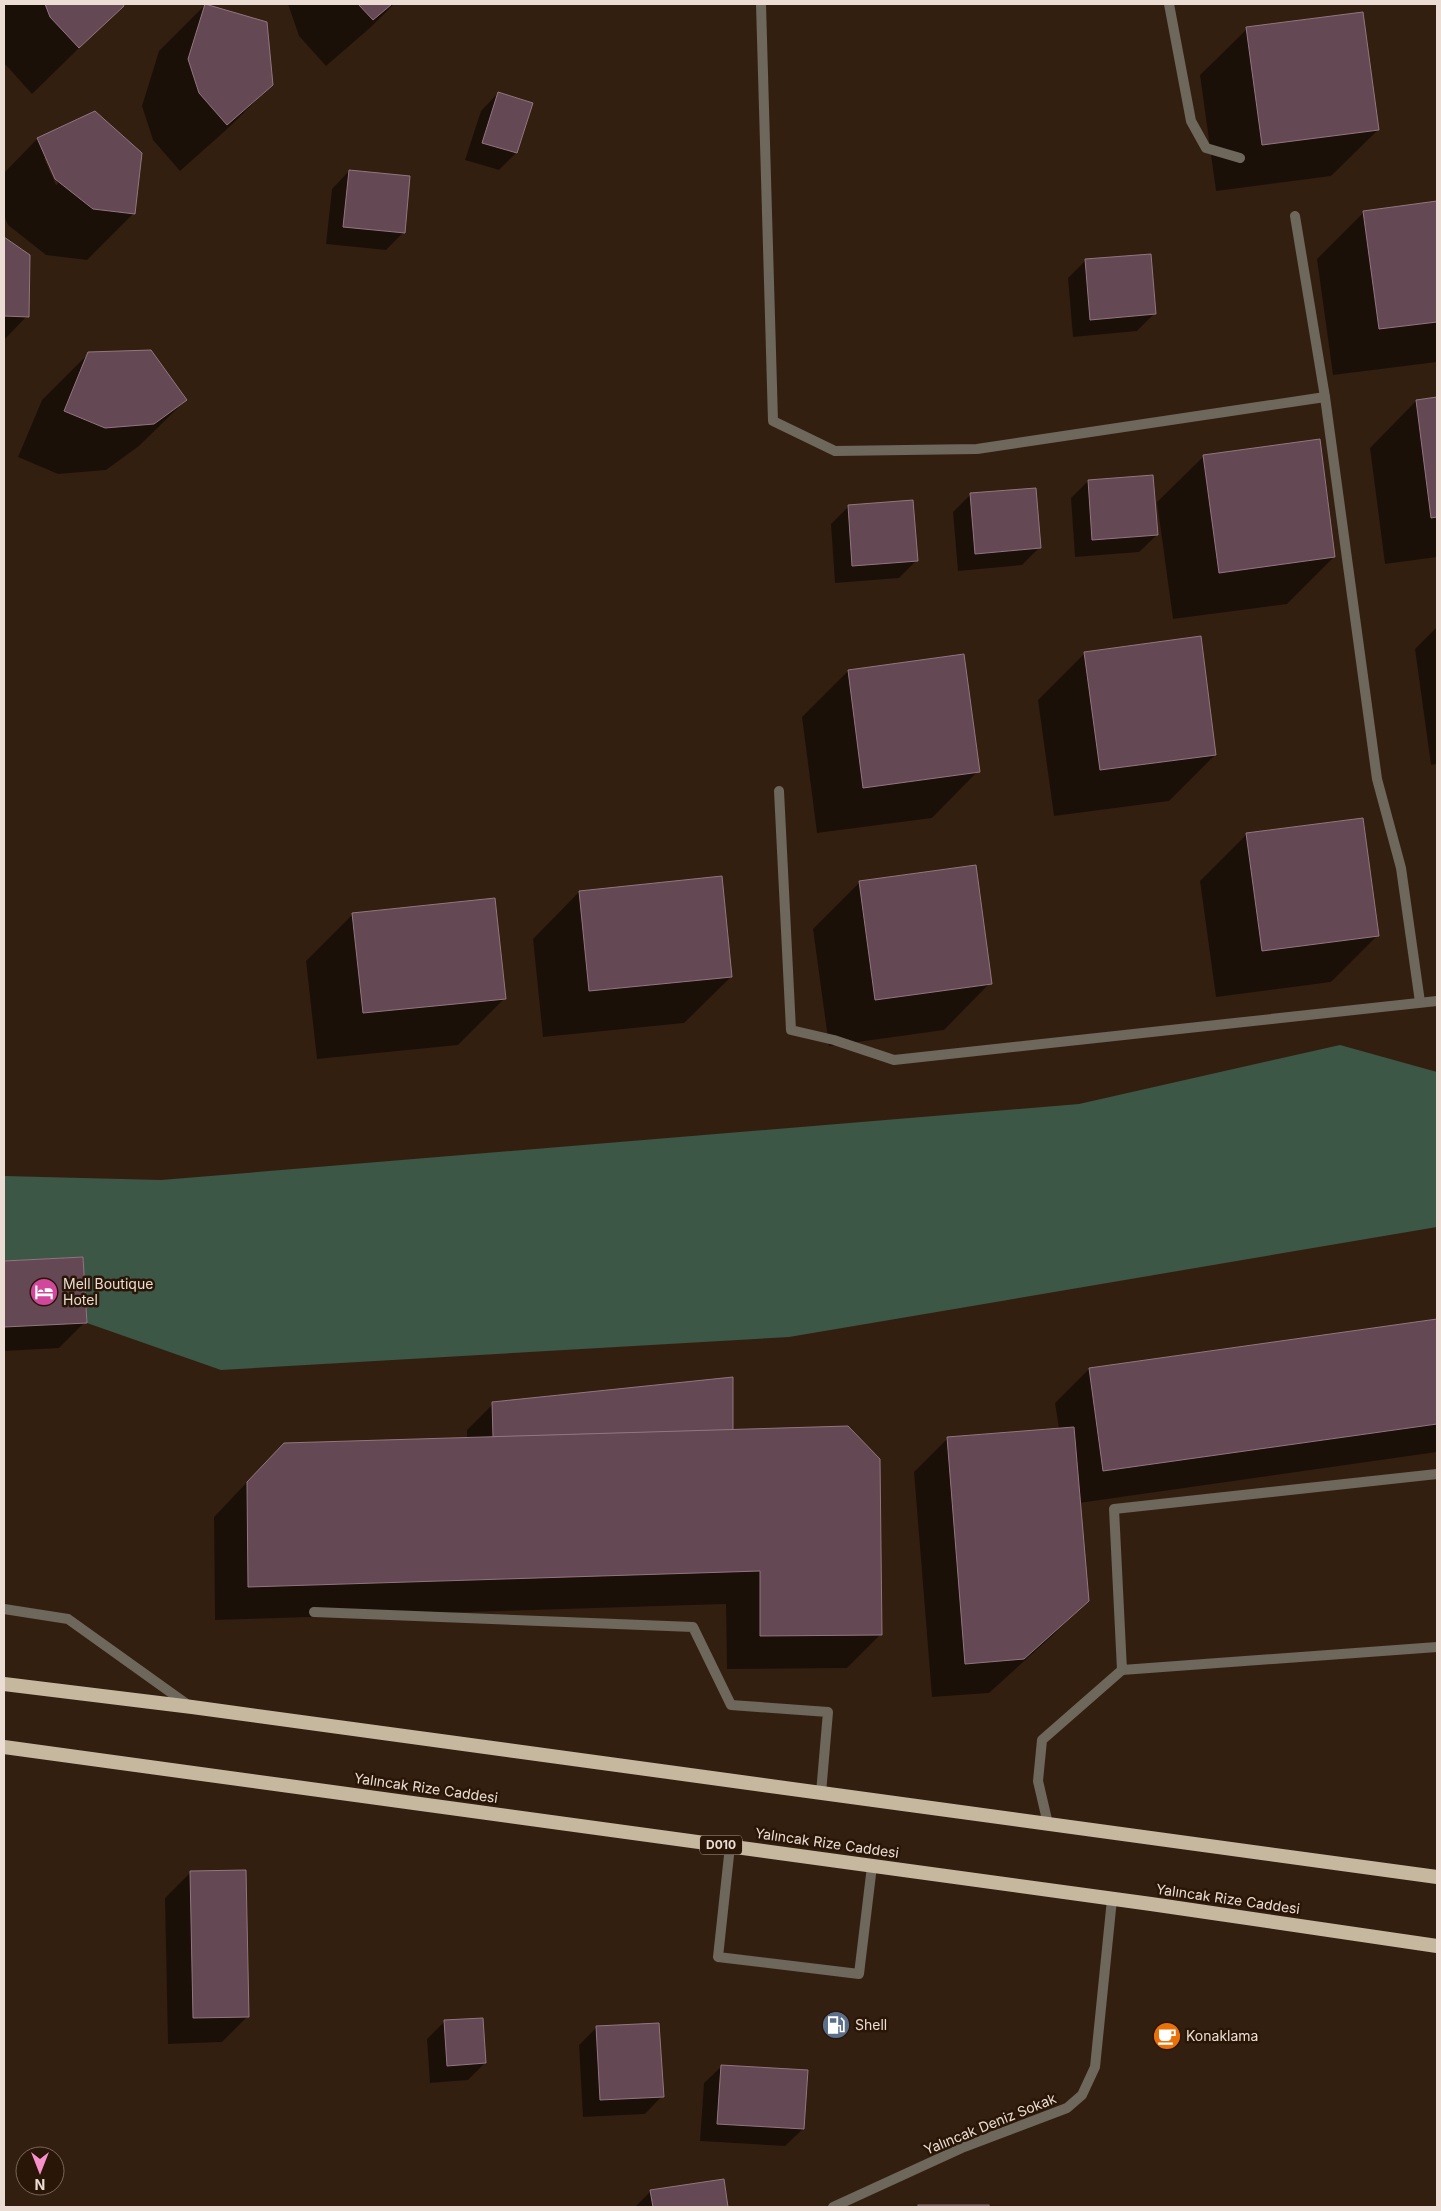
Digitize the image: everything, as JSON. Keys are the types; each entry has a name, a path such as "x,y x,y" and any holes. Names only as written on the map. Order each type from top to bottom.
{"highway":[{"path":"4,1684 192,1707 1437,1877"},
{"name":"Yalıncak Rize Caddesi","path":"4,1747 1112,1899 1437,1946"}],"street":[{"path":"761,4 773,421 835,451 977,449 1325,397"},
{"path":"1169,4 1191,122 1206,148 1240,158"},
{"path":"1295,216 1325,397 1377,779 1401,868 1420,1002"},
{"path":"779,791 792,1030 834,1040 894,1060 1437,1001"},
{"path":"1122,1670 1114,1509 1437,1474"},
{"path":"4,1609 68,1619 192,1707"},
{"path":"314,1612 693,1628 731,1705 828,1712 821,1793"},
{"path":"1048,1824 1038,1780 1042,1740 1122,1670 1437,1647"},
{"path":"730,1846 718,1957 859,1974 872,1866"},
{"name":"Yalıncak Deniz Sokak","path":"833,2207 964,2148 1067,2108 1082,2095 1095,2066 1112,1899"}],"green space":[{"path":"1340,1045 1437,1072 1437,1227 789,1337 221,1370 87,1323 83,1257 4,1261 4,1176 161,1180 1079,1104"}],"building":[{"path":"45,4 123,4 124,6 79,48 50,17"},
{"path":"205,4 267,22 273,85 227,125 199,93 188,59"},
{"path":"358,4 392,4 373,20"},
{"path":"1363,12 1379,130 1262,145 1246,27"},
{"path":"498,92 533,103 517,153 482,143"},
{"path":"95,111 142,153 135,214 93,209 55,179 37,138"},
{"path":"349,170 410,176 405,233 343,227"},
{"path":"1437,201 1437,322 1379,329 1363,211"},
{"path":"4,237 30,255 29,317 4,316"},
{"path":"1151,254 1156,314 1090,320 1085,259"},
{"path":"151,350 187,400 154,424 105,428 64,411 88,352"},
{"path":"1437,397 1437,517 1431,518 1416,400"},
{"path":"1320,439 1335,557 1219,573 1203,455"},
{"path":"1153,475 1158,535 1092,540 1088,480"},
{"path":"1036,488 1041,548 975,554 970,493"},
{"path":"913,500 918,561 852,566 848,505"},
{"path":"1201,636 1216,755 1100,770 1084,652"},
{"path":"964,654 980,772 863,788 848,670"},
{"path":"1363,818 1379,936 1262,951 1246,833"},
{"path":"976,865 992,984 875,1000 859,881"},
{"path":"722,876 732,977 589,991 579,891"},
{"path":"495,898 506,999 363,1013 352,913"},
{"name":"Mell Boutique Hotel","path":"83,1257 87,1323 4,1327 4,1261"},
{"path":"1437,1319 1437,1424 1103,1471 1089,1368"},
{"path":"733,1377 733,1430 493,1437 492,1402"},
{"path":"848,1426 880,1459 882,1635 760,1636 760,1571 248,1587 247,1482 284,1443"},
{"path":"1074,1427 1089,1601 1024,1659 965,1664 947,1437"},
{"path":"246,1870 249,2017 193,2018 190,1871"},
{"path":"483,2018 486,2063 447,2066 444,2020"},
{"path":"659,2023 664,2097 600,2100 596,2026"},
{"path":"721,2065 808,2070 804,2129 717,2124"},
{"path":"724,2179 728,2207 653,2207 650,2190"},
{"path":"918,2205 989,2205 989,2207 918,2207"}],"place":[{"name":"Mell Boutique Hotel","path":"44,1292"},
{"name":"Shell","path":"836,2025"},
{"name":"Konaklama","path":"1167,2036"}]}
